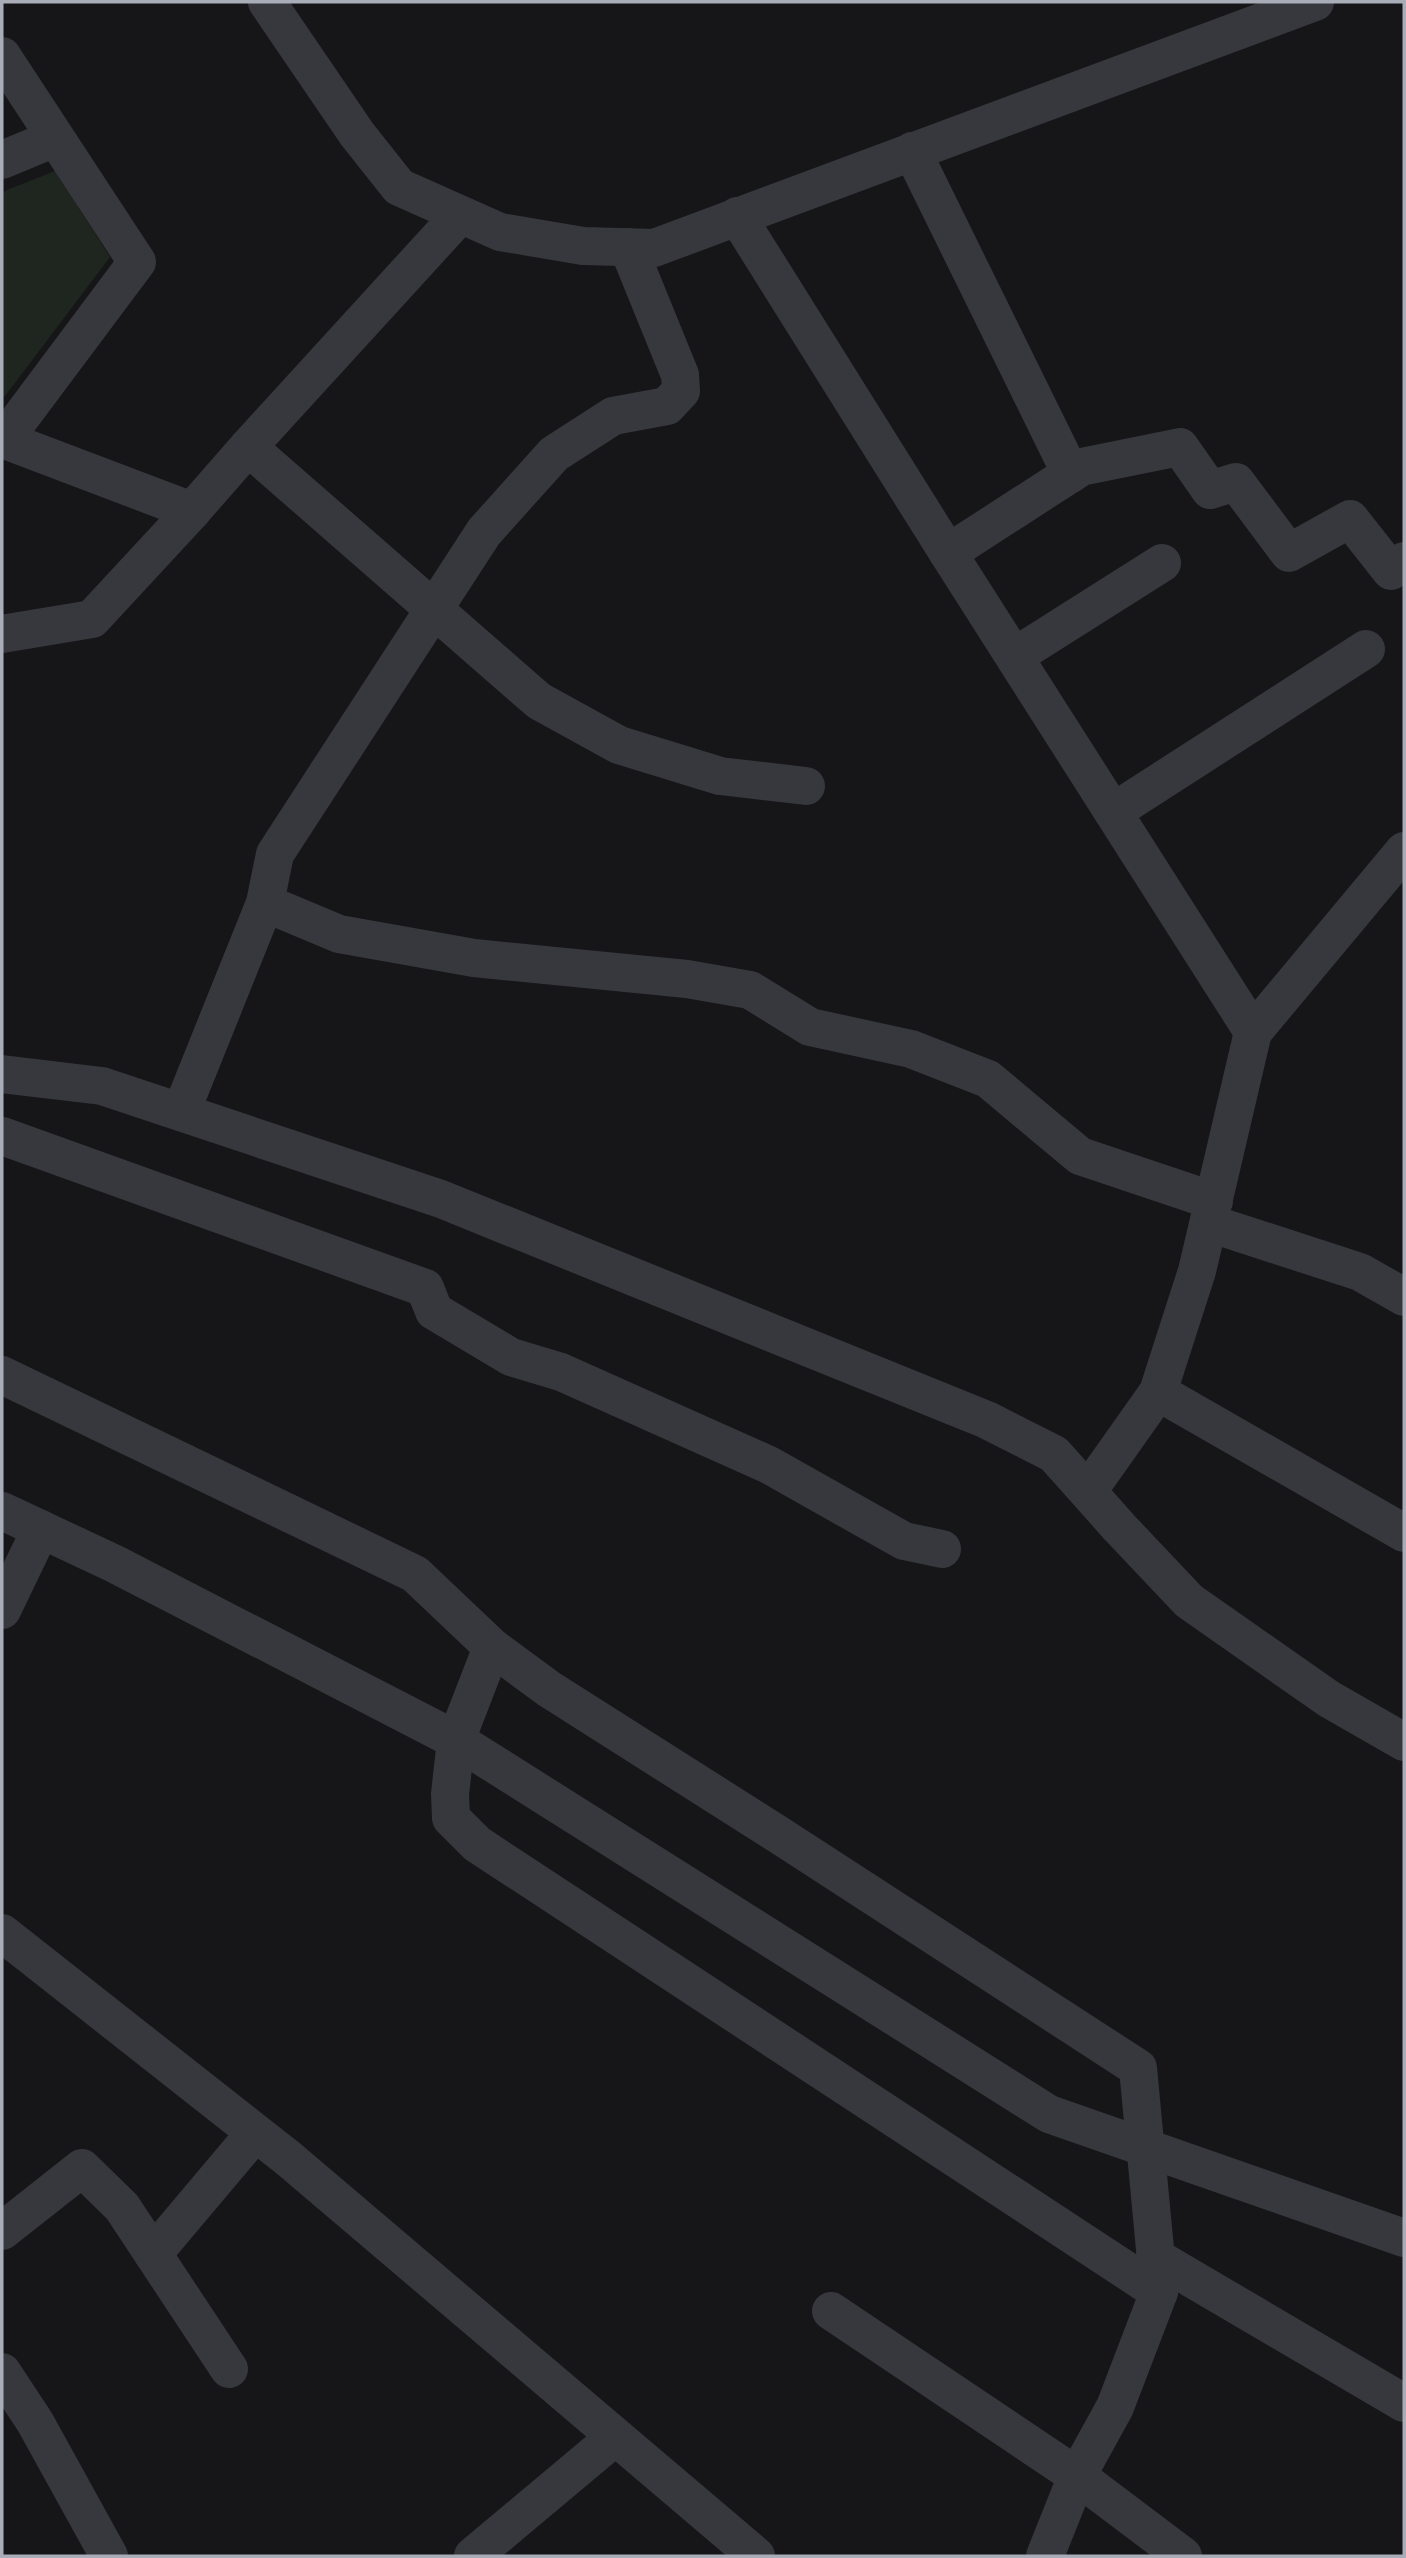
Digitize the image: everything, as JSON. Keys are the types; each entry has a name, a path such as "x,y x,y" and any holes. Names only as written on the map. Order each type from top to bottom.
{"street":[{"path":"267,2 357,134 399,187 500,232 583,246 654,248 1315,2"},
{"path":"2,56 137,262 3,440 192,511"},
{"path":"2,160 55,138"},
{"path":"912,151 1072,474"},
{"path":"2,634 92,619 460,215"},
{"path":"737,216 1253,1032"},
{"path":"181,1112 265,903 275,854 484,532 554,454 613,416 667,405 681,391 680,375 628,247"},
{"path":"248,447 539,701 619,745 720,776 806,786"},
{"path":"948,553 1081,467 1180,447 1210,490 1236,482 1289,553 1350,519 1391,571 1404,561"},
{"path":"1015,656 1162,563"},
{"path":"1113,812 1366,649"},
{"path":"1088,1492 1158,1392 1197,1271 1253,1032 1404,851"},
{"path":"265,903 339,934 474,958 687,979 750,990 810,1027 911,1049 988,1079 1080,1156 1360,1272 1404,1297"},
{"path":"2,1074 102,1086 441,1199 987,1420 1055,1454 1189,1601 1329,1699 1404,1742"},
{"path":"2,1136 425,1288 434,1311 511,1357 561,1372 769,1465 904,1541 942,1549"},
{"path":"2,1375 415,1574 492,1647 549,1689 1138,2068 1157,2274 1115,2407 1077,2476 1045,2556"},
{"path":"1158,1392 1404,1533"},
{"path":"2,1511 115,1564 456,1740 1049,2114 1404,2238"},
{"path":"2,1610 41,1529"},
{"path":"492,1647 456,1740 450,1794 451,1818 477,1844 1157,2274 1400,2391"},
{"path":"2,1933 289,2159 756,2556"},
{"path":"153,2254 255,2133"},
{"path":"2,2231 82,2168 122,2207 229,2369"},
{"path":"831,2311 1077,2476 1183,2556"},
{"path":"2,2372 35,2422 109,2556"},
{"path":"473,2556 615,2437"}],"shaded area":[{"path":"55,171 110,257 2,400 2,192"}]}
